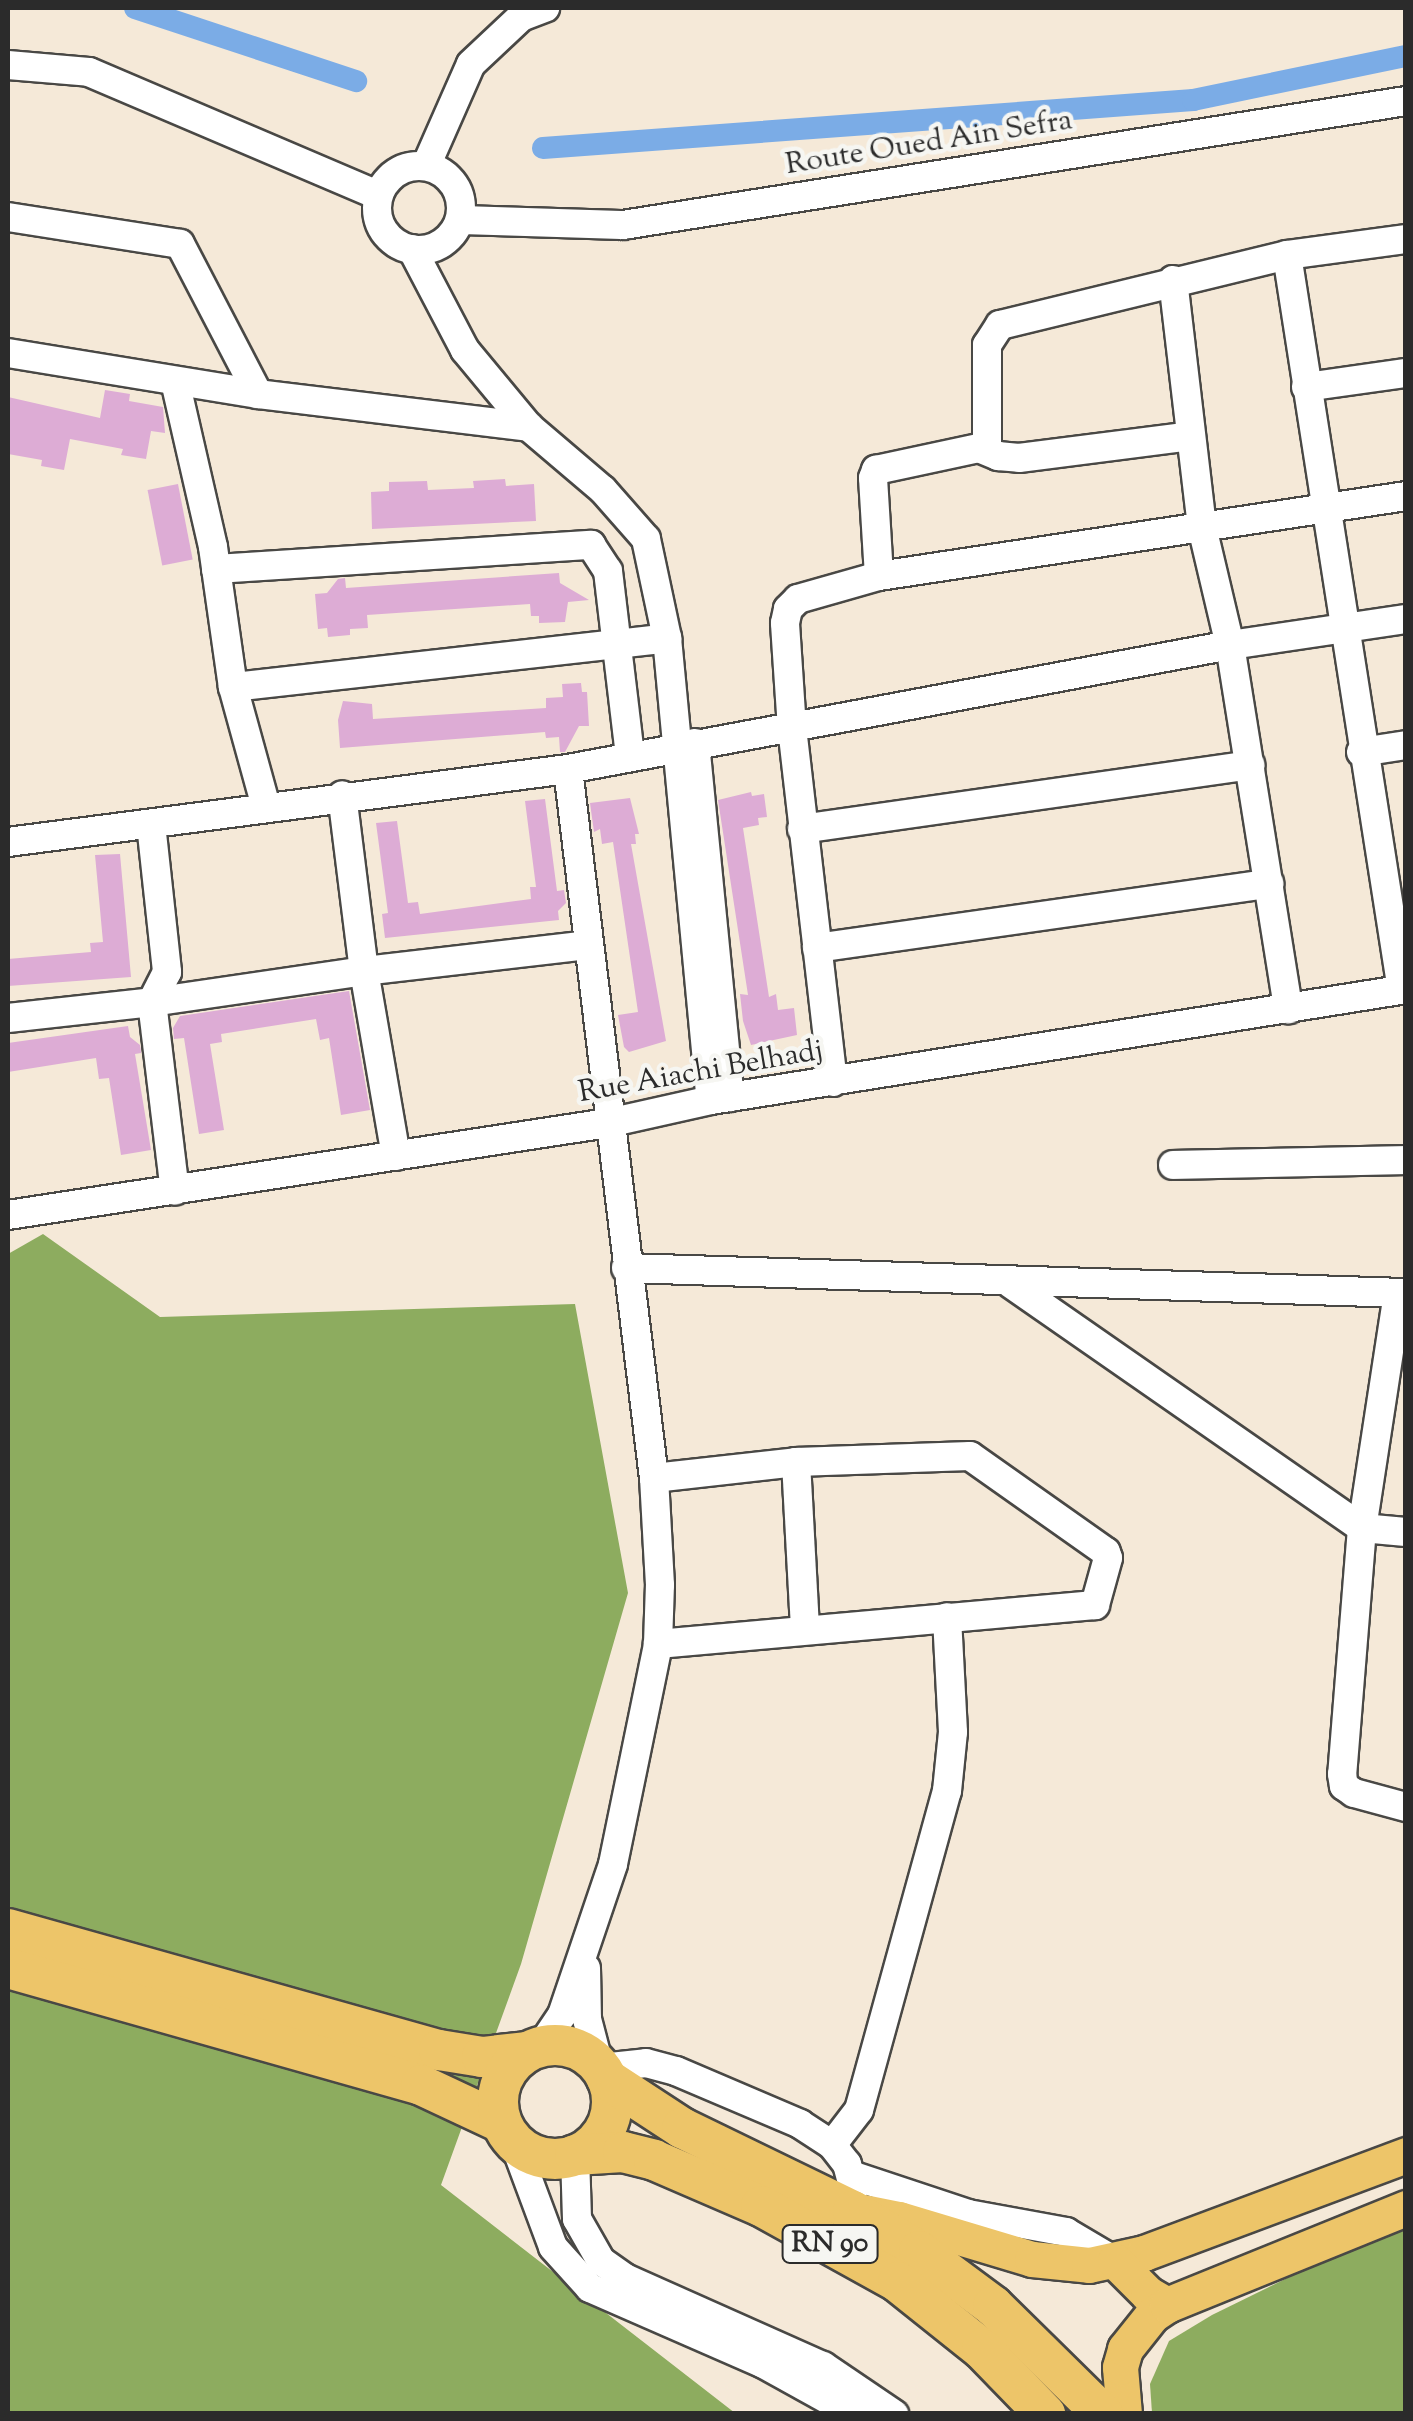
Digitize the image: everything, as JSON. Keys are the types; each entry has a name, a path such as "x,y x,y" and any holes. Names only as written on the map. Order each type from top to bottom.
{"highway":[{"path":"8,1929 438,2050 482,2056 572,2047 602,2071 611,2110 607,2124 588,2148 575,2155 543,2157 508,2133 421,2086 8,1968"},
{"path":"508,2133 498,2091 503,2076 533,2049"},
{"name":"RN 90","path":"602,2071 682,2128 852,2199 993,2306 1103,2414"},
{"name":"RN 90","path":"575,2155 622,2152 654,2160 761,2206 898,2282 982,2350 1045,2414"}],"main road":[{"path":"852,2199 899,2218 1032,2259 1089,2265 1115,2261 1406,2156"},
{"path":"1124,2414 1120,2367 1125,2349 1136,2330 1167,2305 1406,2208"},
{"path":"1115,2261 1148,2294 1167,2305"}],"street":[{"path":"426,166 471,64 510,26 545,8"},
{"path":"8,65 89,72 378,195"},
{"name":"Route Oued Ain Sefra","path":"460,220 623,225 1406,101"},
{"path":"426,166 455,185 460,220 454,231 436,246 401,246 383,230 378,195 402,169 426,166"},
{"path":"8,217 180,244 258,394"},
{"path":"879,576 872,478 876,470 980,448 986,442 987,345 1000,326 1174,280 1287,256 1406,239"},
{"path":"412,249 465,350 530,426 603,490 646,539 685,745 720,1099"},
{"path":"1287,256 1362,752 1394,858 1404,989"},
{"path":"1174,280 1202,526 1230,646 1288,1008"},
{"path":"8,353 258,394 530,426"},
{"path":"1306,387 1406,373"},
{"path":"175,381 216,569 233,688 266,807"},
{"path":"980,448 998,456 1020,458 1191,436"},
{"path":"833,1082 792,729 785,623 788,609 798,599 879,576 1406,496"},
{"path":"216,569 591,544 608,571 630,756"},
{"path":"8,842 568,768 1230,646 1406,619"},
{"path":"233,688 667,638"},
{"path":"1362,752 1406,745"},
{"path":"802,829 1250,765"},
{"path":"533,2049 562,2015 614,1864 658,1644 654,1478 568,768"},
{"path":"342,795 364,970 396,1156"},
{"path":"151,824 167,972 152,1002 174,1191"},
{"path":"817,948 1268,884"},
{"path":"8,1018 588,944"},
{"name":"Rue Aiachi Belhadj","path":"8,1215 608,1123 720,1099 1404,989"},
{"path":"1172,1165 1406,1160"},
{"path":"626,1268 1012,1284 1402,1293 1362,1528 1344,1786 1354,1793 1406,1806"},
{"path":"1012,1284 1362,1528 1406,1532"},
{"path":"654,1478 796,1462 970,1456 1106,1552 1095,1605 658,1644"},
{"path":"796,1462 804,1628"},
{"path":"832,2145 859,2110 947,1790 952,1732 947,1617"},
{"path":"586,1953 587,2019 602,2071 646,2063 696,2078 800,2124 832,2145 852,2199"},
{"path":"508,2133 553,2247 590,2288 762,2364 854,2414"},
{"path":"575,2155 577,2218 601,2262 626,2278 823,2366 894,2414"}],"green space":[{"path":"43,1234 160,1317 575,1304 628,1593 521,1964 441,2185 735,2413 8,2414 8,1254"},
{"path":"1405,2230 1405,2413 1152,2413 1150,2384 1169,2341 1212,2315 1318,2263"}],"building":[{"path":"105,390 130,394 129,401 163,407 165,433 151,431 146,459 121,455 123,449 70,439 64,470 41,466 42,460 8,454 8,397 100,418"},
{"path":"505,479 506,486 534,484 536,521 372,529 371,492 389,491 389,482 427,481 428,490 474,488 473,481"},
{"path":"178,484 193,560 162,566 148,490"},
{"path":"559,573 560,583 589,600 568,602 565,622 539,623 539,616 531,616 530,604 367,615 368,628 350,629 350,635 328,637 327,628 318,629 315,594 327,593 338,579 345,578 346,588"},
{"path":"581,683 582,692 587,692 589,726 579,726 565,752 560,752 559,737 546,738 545,732 340,748 338,720 343,701 372,704 373,719 546,708 546,698 563,697 562,684"},
{"path":"751,792 752,796 764,794 767,817 758,818 759,825 743,828 769,997 776,994 778,1010 794,1008 797,1035 751,1045 743,1021 740,994 748,995 718,800"},
{"path":"630,798 639,834 635,834 636,844 631,844 666,1041 629,1052 624,1047 618,1015 638,1012 613,842 602,844 600,829 594,832 590,803"},
{"path":"545,799 557,891 564,890 566,903 558,911 559,920 385,938 382,914 388,913 376,823 397,821 408,903 418,902 420,914 531,899 530,887 536,887 525,801"},
{"path":"120,854 131,977 8,986 8,959 91,952 90,943 103,942 95,855"},
{"path":"349,991 370,1110 341,1115 329,1038 320,1040 316,1019 221,1034 222,1042 210,1044 224,1130 199,1134 184,1038 174,1039 173,1028 180,1016"},
{"path":"128,1026 130,1037 140,1045 141,1053 135,1054 151,1150 121,1155 109,1078 99,1079 96,1058 8,1072 8,1043"}],"waterway":[{"path":"135,8 356,81"},
{"path":"543,148 1193,100 1406,56"}]}
